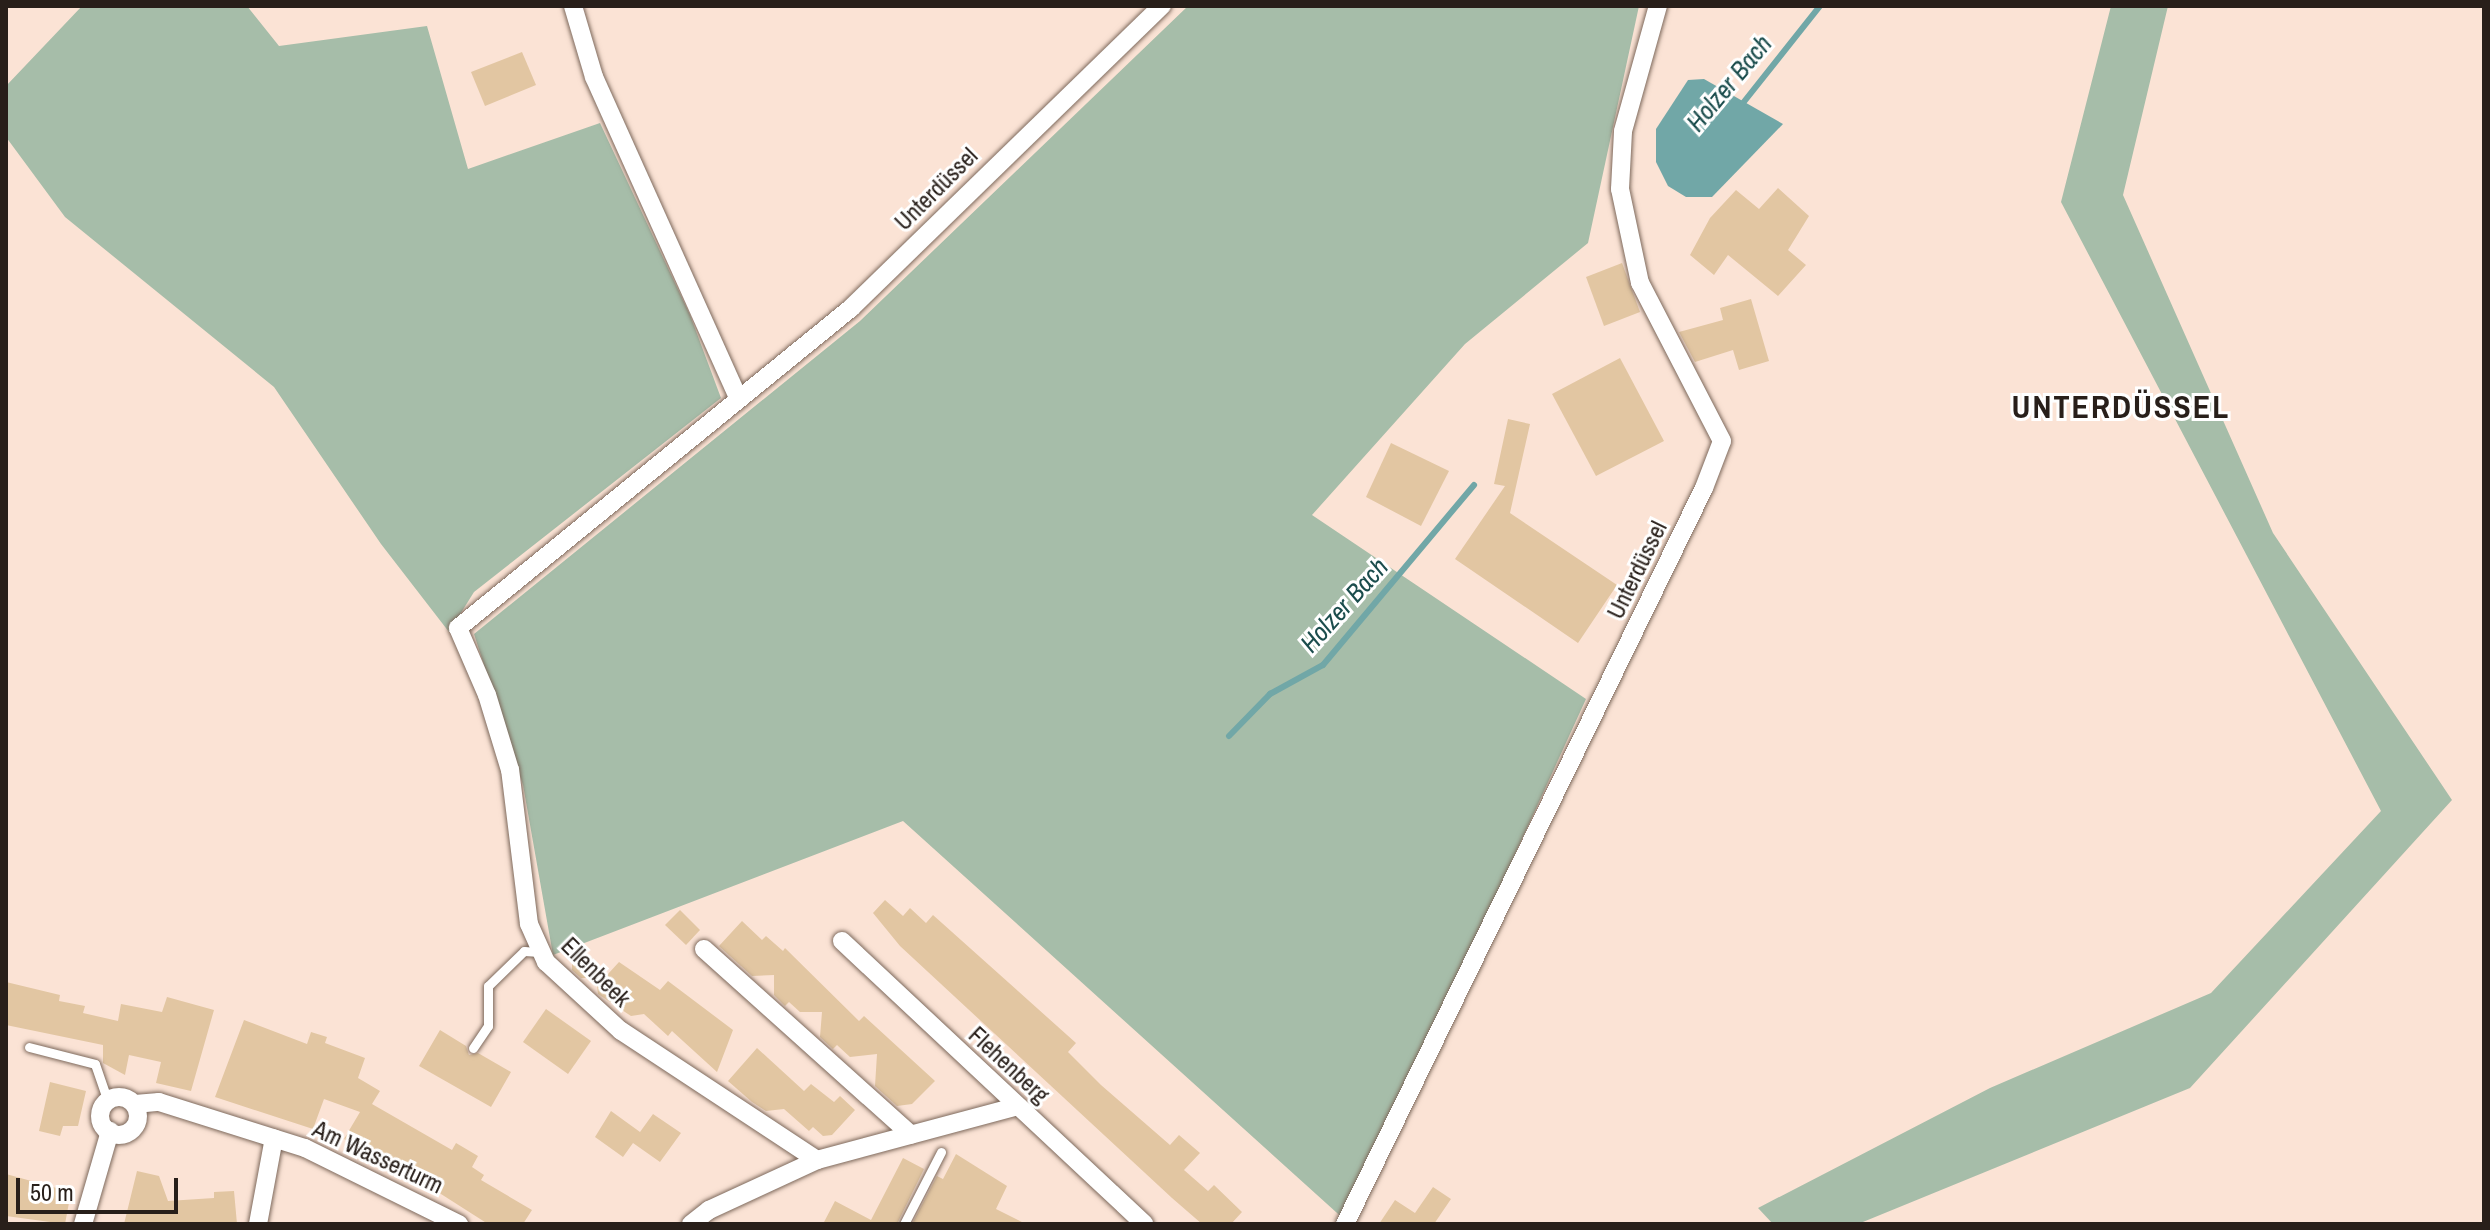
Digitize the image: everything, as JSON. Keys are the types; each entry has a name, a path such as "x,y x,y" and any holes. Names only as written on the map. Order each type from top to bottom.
{"street":[{"path":"573,6 594,77 738,398"},
{"name":"Unterdüssel","path":"458,628 851,308 1035,123 1162,6"},
{"name":"Unterdüssel","path":"1345,1224 1704,488 1722,441 1640,283 1620,189 1623,131 1658,6"},
{"name":"Ellenbeek","path":"458,628 487,695 510,770 529,924 546,962 621,1031 817,1160"},
{"name":"Flehenberg","path":"842,941 1144,1224"},
{"path":"704,949 911,1135"},
{"path":"83,1224 110,1131 100,1113 108,1101 122,1096 135,1104 139,1119 131,1132 110,1131"},
{"name":"Am Wasserturm","path":"135,1104 159,1102 305,1148 459,1224"},
{"path":"691,1224 709,1210 817,1160 1018,1106"},
{"name":"Am Wasserturm","path":"258,1224 274,1138"}],"lane":[{"path":"473,1048 488,1026 488,986 524,951 541,952"},
{"path":"29,1047 95,1064 108,1101"},
{"path":"904,1224 941,1152"}],"green space":[{"path":"82,6 247,6 279,46 427,26 468,169 600,123 690,315 721,398 474,592 449,632 381,544 274,387 65,217 6,137 6,86"},
{"path":"1188,6 1639,6 1588,243 1465,344 1312,515 1586,699 1347,1222 903,821 553,955 523,785 474,634 860,321"},
{"path":"2111,6 2168,6 2123,195 2273,533 2452,800 2190,1088 1858,1224 1773,1224 1758,1208 1990,1088 2211,993 2381,811 2061,202"}],"water":[{"path":"1704,79 1783,124 1712,197 1686,197 1668,186 1656,162 1656,129 1688,80"}],"building":[{"path":"522,52 536,85 485,106 471,72"},
{"path":"1778,188 1809,216 1788,250 1806,265 1778,296 1728,255 1714,275 1690,255 1710,218 1736,190 1759,209"},
{"path":"1622,263 1640,312 1604,326 1586,277"},
{"path":"1751,299 1769,361 1739,370 1733,350 1695,362 1679,332 1723,320 1720,308"},
{"path":"1620,358 1664,441 1596,476 1552,394"},
{"path":"1508,419 1530,424 1510,513 1617,585 1578,643 1455,559 1505,486 1494,484"},
{"path":"1391,443 1449,471 1421,526 1366,497"},
{"path":"885,900 903,916 910,908 926,923 933,915 1076,1043 1068,1052 1101,1085 1170,1145 1179,1135 1200,1153 1184,1170 1208,1191 1214,1185 1242,1212 1231,1224 1202,1224 1172,1198 900,946 873,913"},
{"path":"680,910 700,930 686,945 665,925"},
{"path":"742,921 762,940 766,936 783,951 785,948 859,1021 864,1016 935,1081 912,1104 897,1106 875,1086 877,1054 850,1057 837,1045 833,1049 820,1037 822,1012 800,1012 789,1002 785,1006 774,995 774,975 752,976 719,946"},
{"path":"572,958 593,958 593,978 581,978 572,970"},
{"path":"619,962 660,990 668,981 733,1030 717,1072 672,1031 668,1036 644,1014 631,1016 598,994 597,986"},
{"path":"6,982 60,995 59,1001 85,1006 83,1013 118,1021 121,1004 162,1012 167,997 214,1010 191,1091 156,1083 161,1062 129,1055 125,1075 103,1063 103,1045 6,1025"},
{"path":"546,1009 591,1041 568,1074 523,1042"},
{"path":"244,1020 307,1044 311,1032 327,1037 325,1043 365,1058 358,1078 380,1091 372,1104 452,1150 456,1143 478,1156 472,1167 484,1175 481,1180 532,1210 523,1224 488,1224 372,1150 370,1154 344,1139 360,1112 324,1099 313,1129 215,1097"},
{"path":"440,1030 466,1046 469,1055 478,1053 511,1072 491,1107 419,1066"},
{"path":"757,1048 804,1091 811,1084 834,1102 840,1096 855,1110 832,1135 823,1136 813,1127 809,1131 784,1109 766,1111 728,1081"},
{"path":"50,1082 86,1091 78,1126 63,1126 60,1136 39,1131"},
{"path":"611,1111 640,1132 653,1114 681,1133 660,1162 633,1143 623,1157 595,1137"},
{"path":"956,1154 1007,1186 996,1209 1026,1224 912,1224 937,1176 943,1179"},
{"path":"903,1158 924,1169 897,1224 823,1224 835,1201 871,1220"},
{"path":"137,1171 159,1176 168,1201 214,1198 214,1192 234,1191 237,1224 124,1224"},
{"path":"6,1174 71,1192 65,1224 6,1216"},
{"path":"1433,1187 1451,1199 1434,1224 1379,1224 1395,1200 1415,1213"}],"waterway":[{"name":"Holzer Bach","path":"1743,103 1820,6"},
{"name":"Holzer Bach","path":"1229,736 1270,694 1323,665 1474,485"}],"district":[{"name":"UNTERDÜSSEL","path":"2121,407"}]}
